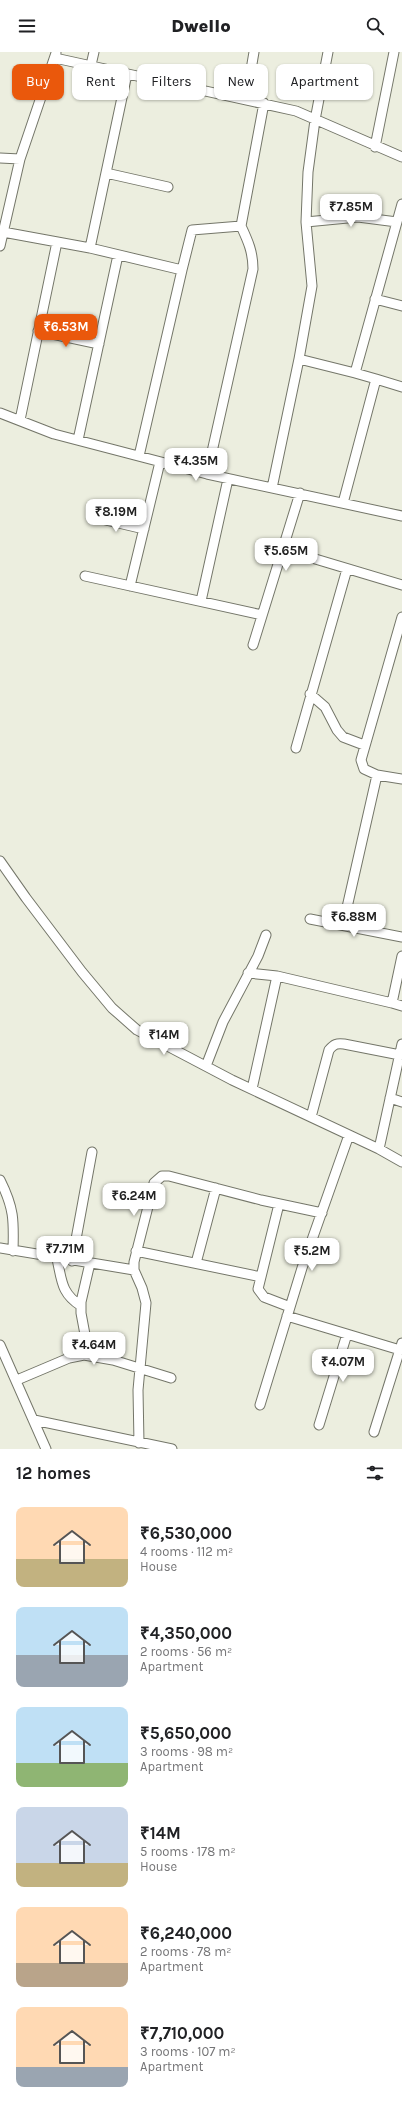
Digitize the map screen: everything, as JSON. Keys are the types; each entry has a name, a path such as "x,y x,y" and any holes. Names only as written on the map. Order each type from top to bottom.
{"street":[{"path":"91,64 94,52"},
{"path":"252,64 254,52"},
{"path":"272,488 312,286 306,222 308,172 315,120 328,52"},
{"path":"376,147 394,52"},
{"path":"0,246 20,159 56,55 88,64"},
{"path":"129,74 214,93"},
{"path":"90,248 121,100"},
{"path":"246,100 296,111 402,157"},
{"path":"207,474 253,269 253,255 241,226 264,103"},
{"path":"0,158 20,159"},
{"path":"106,173 168,187"},
{"path":"355,373 402,204"},
{"path":"306,222 358,217 397,222"},
{"path":"138,456 192,230 241,226"},
{"path":"3,232 90,248 182,270"},
{"path":"20,420 57,242"},
{"path":"78,440 118,255"},
{"path":"375,299 402,306"},
{"path":"38,330 99,344"},
{"path":"298,359 355,373 402,387"},
{"path":"343,503 376,379"},
{"path":"0,413 54,434 160,462 207,474 402,516"},
{"path":"130,586 160,462"},
{"path":"201,601 228,478"},
{"path":"253,645 300,494"},
{"path":"93,517 144,528"},
{"path":"282,549 402,585"},
{"path":"296,748 310,694 347,569"},
{"path":"85,576 262,615"},
{"path":"402,617 364,745 362,765 364,769 377,774 402,780"},
{"path":"310,694 325,707 337,730 343,737 364,745"},
{"path":"343,925 377,774"},
{"path":"0,861 26,898 112,1008 137,1030 252,1089 379,1149 402,1162"},
{"path":"310,919 402,937"},
{"path":"206,1066 223,1022 258,956 266,935"},
{"path":"392,1003 402,956"},
{"path":"248,973 277,976 402,1006"},
{"path":"252,1089 277,976"},
{"path":"311,1117 328,1050 332,1046 337,1043 400,1055"},
{"path":"379,1149 402,1044"},
{"path":"390,1098 402,1102"},
{"path":"260,1405 287,1316 349,1135"},
{"path":"72,1261 92,1152"},
{"path":"138,1442 137,1408 139,1370 146,1303 142,1288 134,1270 136,1251 154,1183 157,1179 169,1176 322,1213"},
{"path":"0,1180 11,1205 14,1218 13,1251"},
{"path":"196,1263 216,1188"},
{"path":"280,1204 258,1289 260,1294 290,1307"},
{"path":"0,1248 57,1259 134,1270"},
{"path":"136,1251 261,1277"},
{"path":"57,1259 66,1293 70,1299 81,1306"},
{"path":"90,1263 81,1306 82,1323 90,1356"},
{"path":"287,1316 347,1334 401,1346 374,1432"},
{"path":"319,1425 347,1334"},
{"path":"0,1345 17,1380 46,1449"},
{"path":"17,1380 69,1358 90,1356 113,1360 139,1370 171,1378"},
{"path":"34,1420 172,1449"}]}
